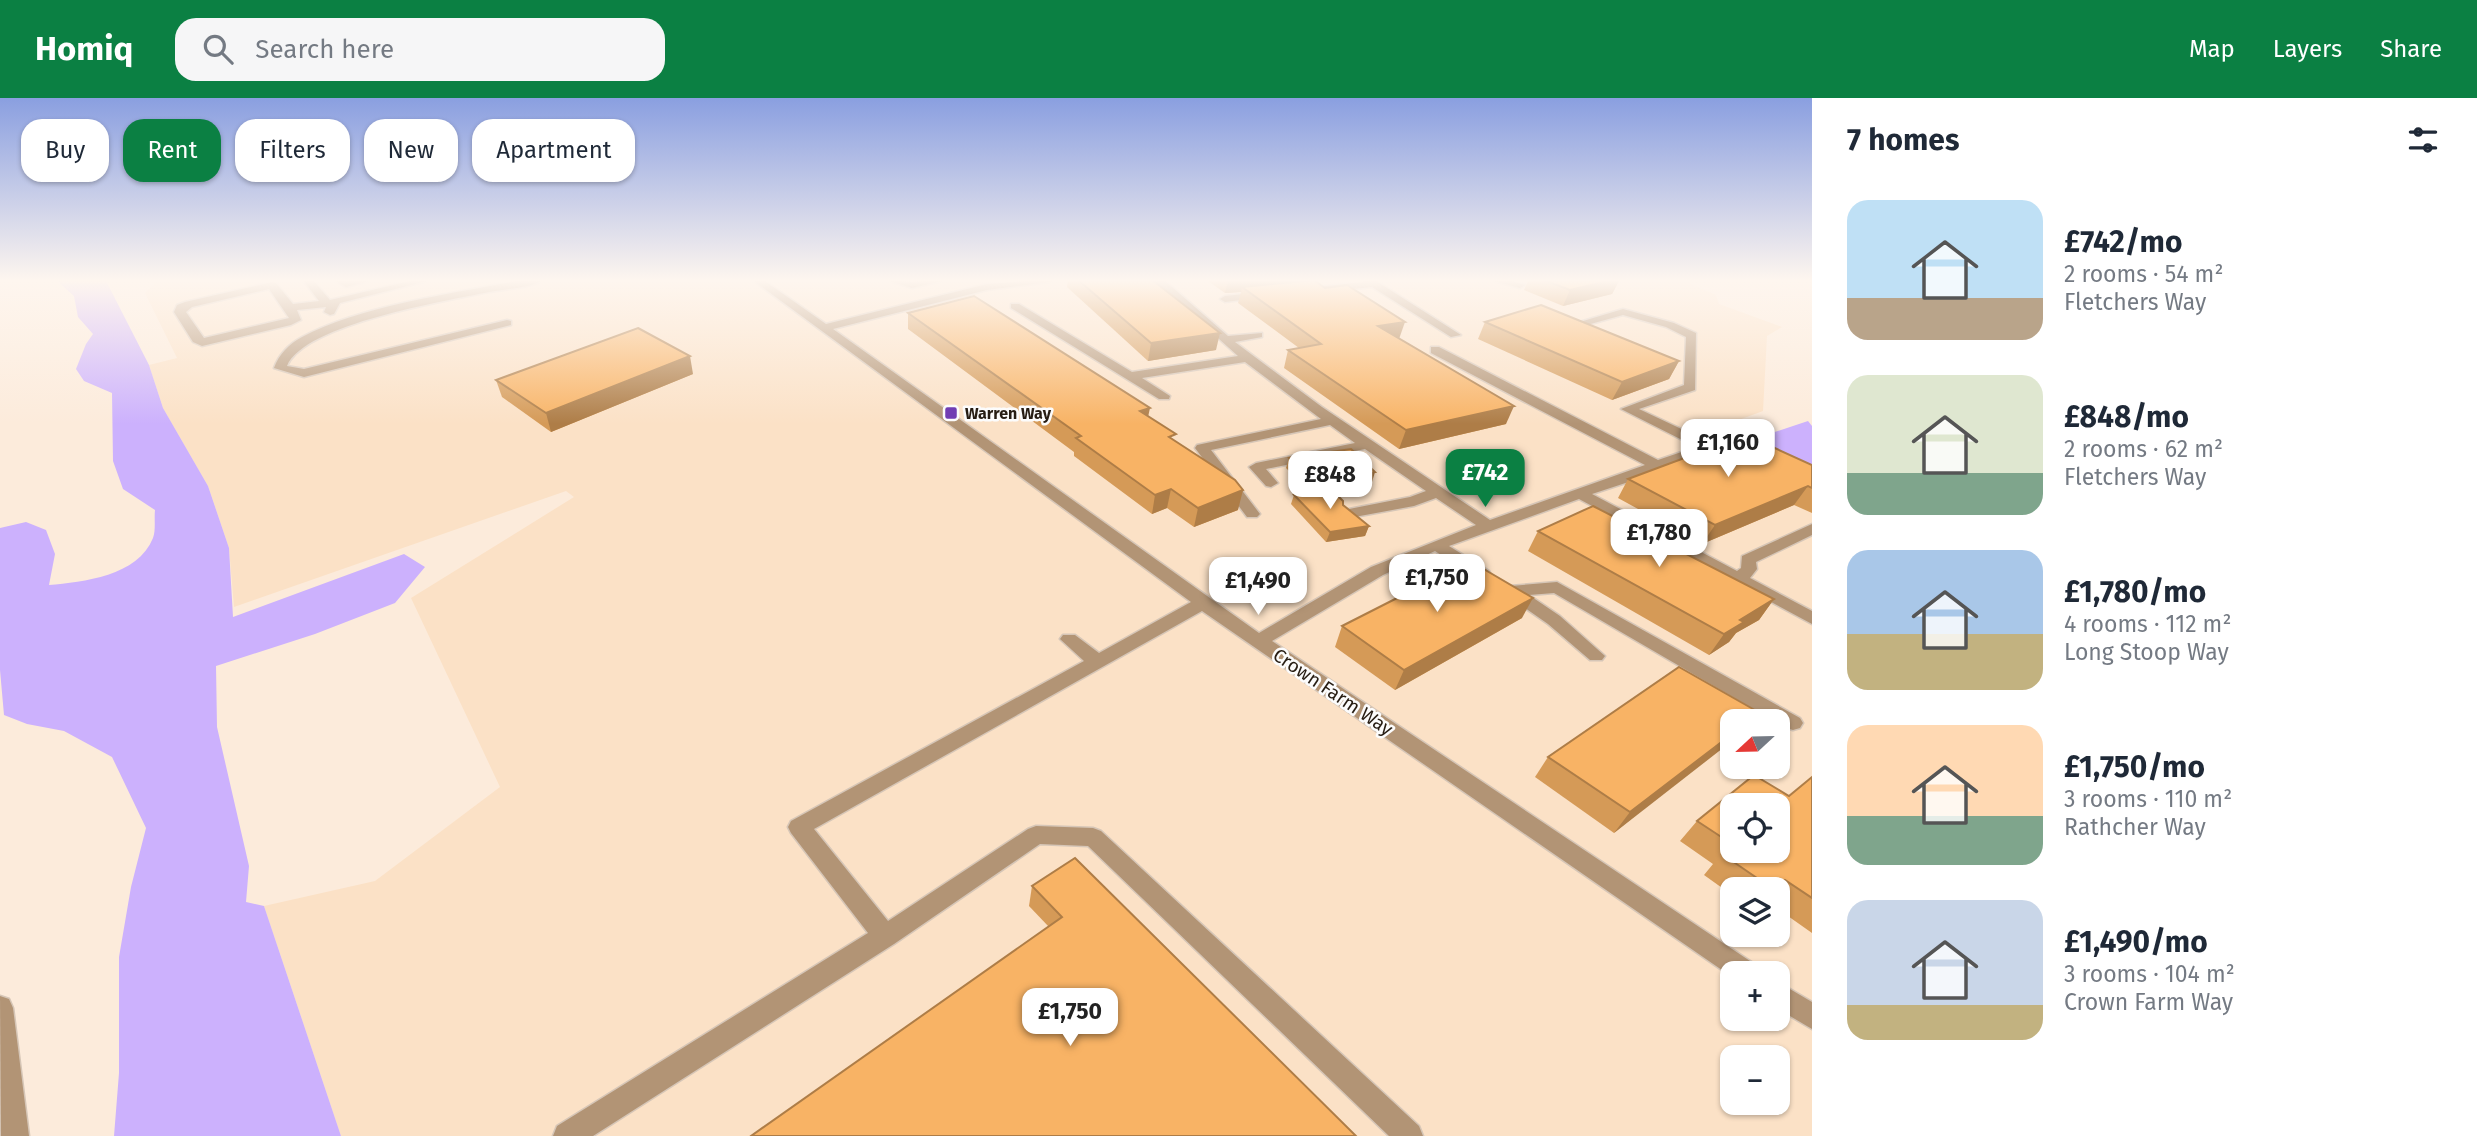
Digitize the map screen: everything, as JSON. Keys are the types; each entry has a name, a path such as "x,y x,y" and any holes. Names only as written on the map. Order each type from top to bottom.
{"street":[{"path":"190,327 201,342 267,327"},
{"path":"333,327 314,335 288,352 280,368 304,373 489,327"},
{"path":"1051,327 1164,396"},
{"path":"1210,327 1246,358 1332,421 1489,527"},
{"path":"1443,327 1455,335"},
{"path":"1675,327 1692,335 1690,387 1628,409 1709,448"},
{"name":"Crown Farm Way","path":"825,328 1203,603 1729,961"},
{"path":"1224,340 1258,335"},
{"path":"1436,350 1660,467"},
{"path":"1130,376 1246,358"},
{"path":"1252,514 1202,448 1332,421"},
{"path":"1259,641 1377,571 1436,545 1660,467 1740,436"},
{"path":"1270,482 1256,467 1308,459 1366,445"},
{"path":"1349,513 1414,501 1437,492"},
{"path":"1579,494 1812,618"},
{"path":"1738,579 1749,569 1748,560 1812,529"},
{"path":"1436,545 1553,620 1596,656"},
{"path":"1510,592 1556,587 1793,723"},
{"path":"885,936 799,827 1203,603"},
{"path":"1069,639 1098,663"},
{"path":"567,1136 885,936 1036,835 1093,837 1409,1136"},
{"path":"1790,1002 1812,1017"},
{"path":"0,1008 15,1136"}],"shaded area":[{"path":"87,327 130,327 149,365 163,408 208,486 229,548 233,617 404,554 425,567 395,603 315,634 216,666 217,727 249,866 246,902 264,906 341,1136 114,1136 119,1073 119,957 131,887 146,828 112,757 64,731 27,724 4,715 0,670 0,528 26,522 46,530 55,554 49,585 93,579 122,569 146,551 153,538 155,510 123,489 113,461 112,393 84,381 76,369 93,334"},
{"path":"162,327 1781,327 1767,336 1763,411 1725,425 1812,466 1812,1136 341,1136 264,906 375,881 500,787 411,598 574,497 566,491 234,607 229,548 208,486 163,408 149,365 177,358"},
{"path":"1808,421 1812,426 1812,466 1754,439"}],"building":[{"path":"928,327 1023,327 1150,408 1140,411 1176,434 1169,437 1235,480 1243,490 1198,508 1171,489 1155,495 1076,438 1081,436"},
{"path":"1133,327 1213,327 1220,333 1151,343"},
{"path":"1298,327 1380,327 1514,406 1406,430 1288,350 1321,344"},
{"path":"1497,327 1596,327 1679,361 1622,382"},
{"path":"638,328 690,356 546,413 496,380"},
{"path":"1746,435 1812,465 1812,488 1808,486 1715,525 1628,479"},
{"path":"1351,449 1375,472 1311,481 1289,458"},
{"path":"1331,489 1343,501 1343,505 1369,526 1330,532 1294,495"},
{"path":"1593,506 1774,599 1740,620 1744,622 1724,634 1538,531"},
{"path":"1470,561 1533,598 1404,670 1342,626"},
{"path":"1679,667 1753,709 1720,709 1720,743 1630,812 1548,757"},
{"path":"1812,777 1812,898 1790,883 1790,877 1756,877 1735,863 1790,863 1790,795"},
{"path":"1749,779 1761,779 1784,793 1732,793"},
{"path":"1720,802 1720,836 1697,821"},
{"path":"1075,858 1356,1136 751,1136 1062,917 1032,886"}],"place":[{"name":"Warren Way","path":"951,413"}]}
